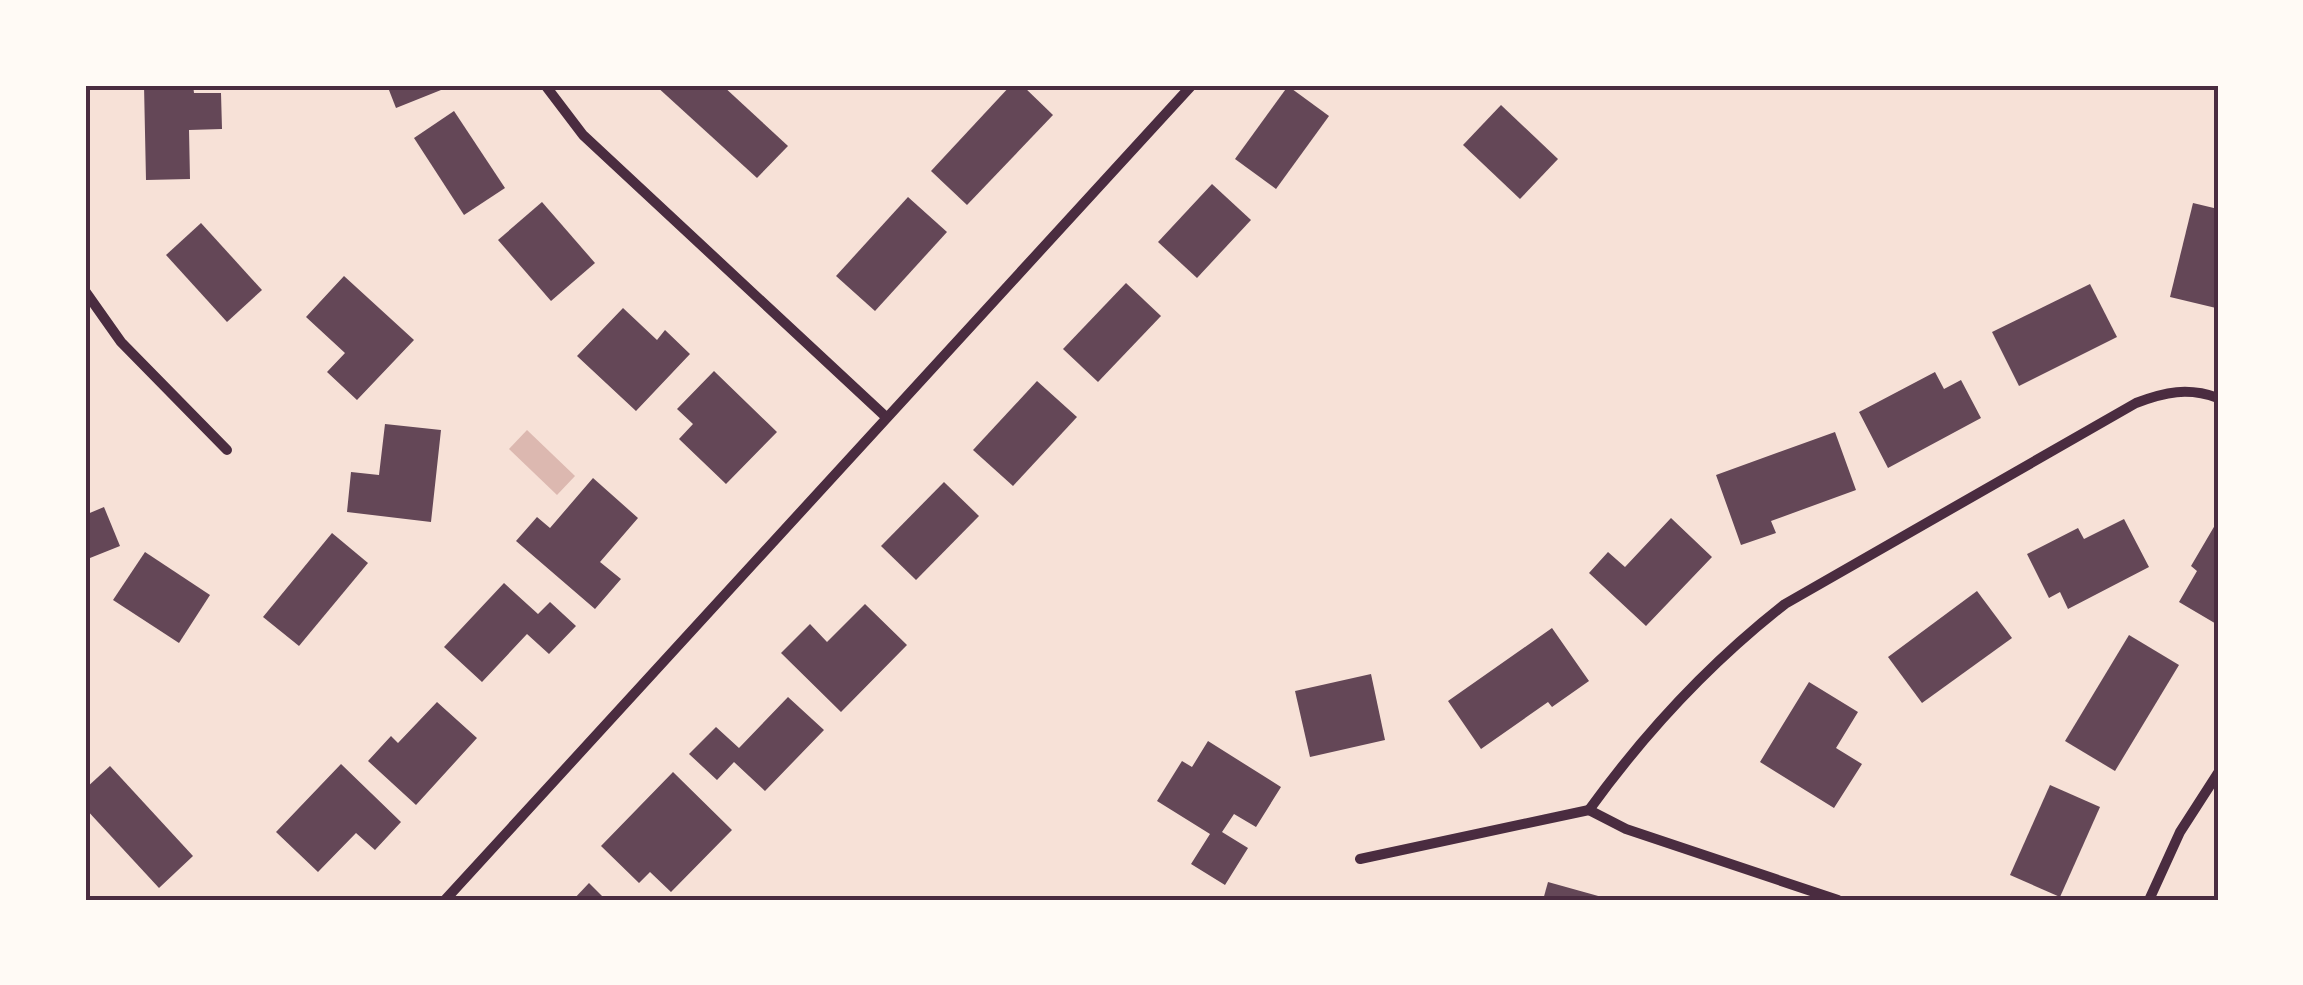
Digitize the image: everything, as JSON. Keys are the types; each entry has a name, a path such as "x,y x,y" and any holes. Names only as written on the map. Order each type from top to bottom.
{"street":[{"path":"545,85 582,134 886,417"},
{"path":"445,900 1192,85"},
{"path":"85,292 121,342 227,450"},
{"path":"1589,810 1650,734 1743,637 1785,604 2136,403 2166,392 2200,391 2218,398"},
{"path":"2149,900 2180,832 2218,774"},
{"path":"1360,859 1589,810 1626,829 1838,900"}],"shaded area":[{"path":"527,430 575,476 557,495 509,449"}],"building":[{"path":"144,85 193,85 194,93 221,93 222,129 189,130 190,179 146,180"},
{"path":"387,85 445,85 446,88 396,108"},
{"path":"655,85 722,85 788,146 757,178"},
{"path":"1011,85 1022,85 1053,115 967,205 931,171"},
{"path":"1288,86 1329,116 1276,189 1235,159"},
{"path":"1501,105 1558,159 1520,199 1463,145"},
{"path":"454,111 505,188 464,215 414,138"},
{"path":"1212,184 1251,220 1197,278 1158,242"},
{"path":"908,197 947,232 875,311 836,276"},
{"path":"542,202 595,263 551,301 498,240"},
{"path":"2193,203 2218,209 2216,308 2170,297"},
{"path":"201,223 262,290 227,322 166,255"},
{"path":"344,276 414,340 357,400 327,372 345,353 306,317"},
{"path":"1126,283 1161,316 1098,382 1063,349"},
{"path":"2090,284 2117,337 2019,386 1992,332"},
{"path":"623,308 657,340 665,330 690,354 636,411 577,356"},
{"path":"714,371 777,432 726,484 679,439 693,424 677,409"},
{"path":"1935,372 1944,389 1961,380 1981,418 1888,468 1859,412"},
{"path":"1037,381 1077,417 1013,486 973,450"},
{"path":"385,424 441,430 431,522 347,512 351,472 379,475"},
{"path":"1835,432 1856,490 1771,521 1776,533 1741,545 1716,475"},
{"path":"593,478 638,518 600,562 621,579 595,609 516,541 537,517 550,528"},
{"path":"944,482 979,516 916,580 881,546"},
{"path":"104,507 120,546 85,560 85,515"},
{"path":"1671,518 1712,557 1646,626 1589,573 1608,552 1625,567"},
{"path":"2124,519 2149,567 2068,609 2060,592 2049,598 2027,554 2078,528 2084,539"},
{"path":"2218,520 2218,625 2179,602 2197,571 2191,566"},
{"path":"332,533 368,563 299,646 263,617"},
{"path":"145,552 210,595 179,643 113,600"},
{"path":"504,583 538,614 550,602 576,626 549,654 527,634 482,682 444,647"},
{"path":"1977,591 2012,638 1922,703 1888,657"},
{"path":"865,604 907,645 841,712 781,653 810,624 827,642"},
{"path":"1552,628 1589,681 1552,707 1548,702 1481,749 1448,701"},
{"path":"2129,635 2179,665 2115,771 2065,741"},
{"path":"1371,674 1385,740 1310,757 1295,691"},
{"path":"1809,682 1858,712 1836,748 1862,764 1834,808 1760,762"},
{"path":"788,697 824,730 765,791 734,762 717,780 689,754 716,727 739,748"},
{"path":"437,702 477,738 416,805 368,761 391,736 398,743"},
{"path":"1208,741 1281,787 1256,827 1234,814 1222,832 1248,848 1225,885 1191,864 1210,834 1157,801 1182,761 1192,767"},
{"path":"341,764 401,822 375,850 356,833 318,872 276,832"},
{"path":"110,766 193,856 159,888 85,808 85,789"},
{"path":"673,772 732,830 671,892 650,872 639,883 601,846"},
{"path":"2050,785 2100,807 2060,897 2010,875"},
{"path":"1548,882 1609,899 1543,900"},
{"path":"589,883 606,900 573,900"}]}
